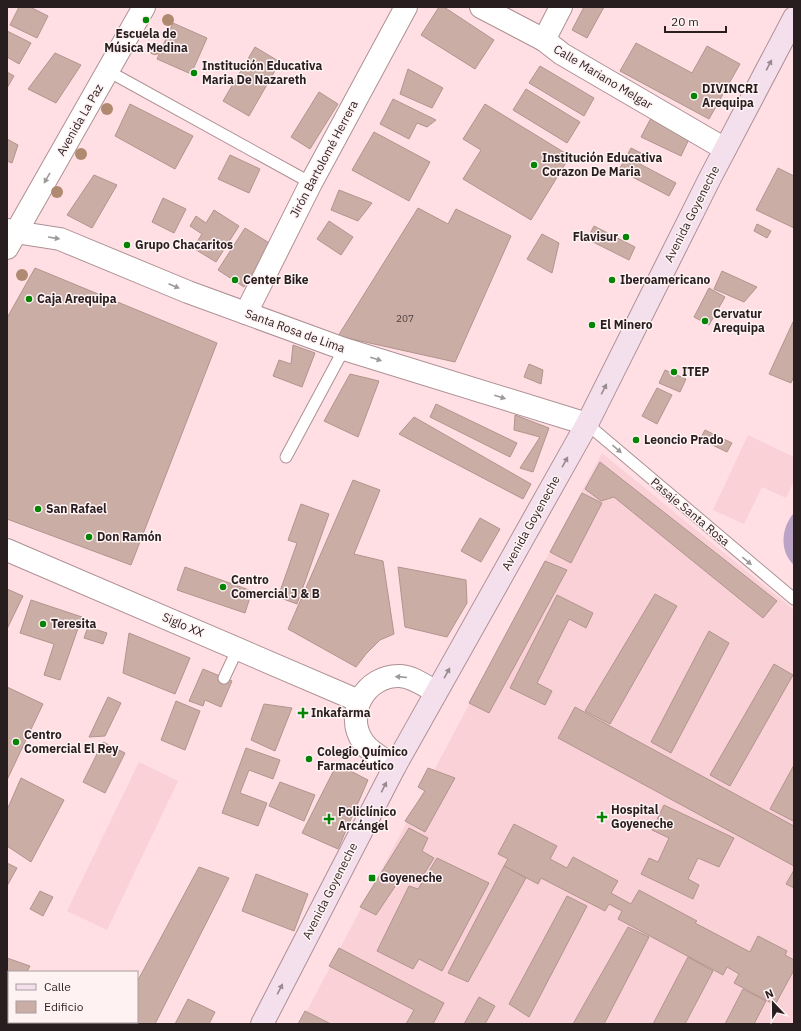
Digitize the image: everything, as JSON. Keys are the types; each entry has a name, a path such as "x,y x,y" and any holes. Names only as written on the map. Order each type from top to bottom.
{"main road":[{"name":"Avenida Goyeneche","path":"262,1024 395,766 587,424 725,149 794,18"}],"street":[{"name":"Avenida La Paz","path":"10,237 144,7"},
{"name":"Jirón Bartolomé Herrera","path":"246,313 310,183 406,7"},
{"name":"Calle Mariano Melgar","path":"482,7 544,40 562,54 725,149"},
{"path":"544,40 562,7"},
{"name":"Santa Rosa de Lima","path":"10,237 60,239 188,292 344,349 587,424"},
{"name":"Siglo XX","path":"7,550 359,701"},
{"path":"395,766 372,752 364,744 358,734 356,711 359,701 366,690 376,682 388,677 401,676 414,679 436,692"}],"lane":[{"path":"108,71 310,183"},
{"path":"286,457 344,349"},
{"name":"Pasaje Santa Rosa","path":"587,424 794,599"},
{"path":"224,678 238,648"}],"shaded area":[{"path":"748,435 794,457 794,481 786,498 762,487 744,524 713,510"},
{"name":"Hospital Goyeneche","path":"602,453 794,610 794,1024 300,1024"},
{"path":"794,513 794,565 789,560 784,547 784,532 786,525"},
{"path":"139,762 178,781 107,930 67,911"}],"building":[{"path":"19,7 30,7 48,16 37,38 10,25"},
{"path":"439,7 444,7 494,40 475,69 421,35"},
{"path":"584,7 604,7 587,38 572,30"},
{"path":"173,23 207,38 191,74 157,59"},
{"path":"7,31 31,43 19,64 7,57"},
{"name":"DIVINCRI Arequipa","path":"636,43 692,73 707,46 740,64 709,119 620,71"},
{"path":"255,47 280,62 249,116 223,101"},
{"path":"55,53 81,65 56,103 28,89"},
{"path":"540,66 594,98 584,116 529,83"},
{"path":"408,69 443,88 432,108 400,94"},
{"path":"7,72 14,76 7,88"},
{"path":"526,89 580,122 567,143 513,110"},
{"path":"319,92 338,104 310,149 291,137"},
{"path":"393,99 436,120 427,127 417,123 409,139 380,124"},
{"path":"130,104 193,136 175,169 115,136"},
{"path":"485,104 570,156 531,220 463,179 481,150 463,139"},
{"path":"651,118 690,137 681,156 641,137"},
{"path":"374,132 430,162 409,201 352,170"},
{"path":"7,139 18,145 12,163 7,161"},
{"path":"631,148 645,155 640,164 676,183 669,196 619,170"},
{"path":"230,155 260,169 249,193 218,179"},
{"path":"778,168 794,176 794,228 756,210"},
{"path":"94,175 117,185 92,228 67,215"},
{"path":"339,190 372,203 358,221 331,210"},
{"path":"163,198 186,209 174,233 152,222"},
{"path":"418,208 448,224 456,209 511,236 455,362 338,336"},
{"path":"214,210 239,226 216,262 193,248 202,234 190,226 196,216 206,223"},
{"path":"329,221 353,237 341,255 317,239"},
{"path":"757,224 771,231 767,238 754,231"},
{"path":"594,226 635,247 629,260 587,239"},
{"path":"245,228 271,244 244,287 218,270"},
{"path":"542,234 559,243 552,273 527,259"},
{"path":"35,268 217,343 131,565 7,519 7,318"},
{"path":"722,271 757,287 744,302 714,289"},
{"path":"709,288 725,297 709,325 694,317"},
{"path":"793,322 794,376 791,383 769,374"},
{"path":"293,345 315,353 302,387 273,376 279,360 291,364"},
{"path":"529,364 543,370 541,384 524,377"},
{"path":"665,370 686,379 680,392 659,383"},
{"path":"350,374 379,381 358,437 324,421"},
{"path":"657,388 672,395 657,424 642,416"},
{"path":"436,404 517,443 510,457 430,417"},
{"path":"515,415 549,428 533,472 520,468 540,437 514,430"},
{"path":"414,417 531,484 523,499 399,434"},
{"path":"705,430 732,443 727,452 700,439"},
{"path":"600,462 777,601 763,618 614,497 601,501 585,489"},
{"path":"353,480 380,490 354,554 383,561 394,634 380,640 356,667 288,629"},
{"path":"582,493 602,503 571,563 550,552"},
{"path":"301,504 329,514 297,604 278,597 297,543 288,540"},
{"path":"480,518 500,529 481,562 461,551"},
{"path":"545,561 567,570 489,713 469,703"},
{"path":"185,567 252,591 245,613 177,590"},
{"path":"398,567 466,580 467,603 447,637 405,627"},
{"path":"7,589 23,596 7,629"},
{"path":"655,594 677,606 610,724 585,711"},
{"path":"557,595 593,613 586,628 569,619 537,683 552,691 545,705 510,688"},
{"path":"31,600 82,617 60,680 44,675 54,644 20,633"},
{"path":"88,627 107,633 103,644 84,638"},
{"path":"709,631 729,643 671,753 651,742"},
{"path":"129,633 190,658 175,694 123,673"},
{"path":"774,664 793,675 730,786 710,775"},
{"path":"203,669 232,681 221,707 205,700 203,706 189,701"},
{"name":"Centro Comercial El Rey","path":"7,687 43,704 7,780"},
{"path":"108,697 121,703 105,736 89,737"},
{"path":"176,701 200,711 185,750 161,740"},
{"path":"264,704 292,708 275,751 251,740"},
{"path":"575,707 794,826 794,866 558,738"},
{"path":"103,742 125,753 105,793 83,782"},
{"path":"246,748 280,760 273,779 249,770 240,793 267,803 258,826 222,813"},
{"path":"337,764 368,780 338,849 302,833"},
{"path":"794,765 794,820 793,821 770,809"},
{"path":"428,768 455,778 425,832 405,821 425,791 418,787"},
{"path":"21,778 64,800 31,862 7,846 7,810"},
{"path":"280,782 315,795 304,821 269,806"},
{"path":"664,805 734,838 719,867 698,858 688,879 699,885 693,899 641,874 649,858 658,862 669,838 652,830"},
{"path":"514,824 557,846 550,859 567,868 573,857 618,881 611,893 631,904 639,890 697,921 695,923 750,952 758,936 787,951 785,955 794,960 794,970 775,1005 734,983 739,974 727,967 723,975 618,919 622,911 609,904 605,911 541,878 538,884 504,866 508,859 498,854"},
{"path":"409,828 428,838 422,851 434,858 419,882 402,876 376,915 360,907"},
{"path":"437,858 489,883 442,971 419,959 413,969 377,951 409,886 418,889"},
{"path":"7,863 17,868 7,886"},
{"path":"504,866 526,878 468,982 448,973"},
{"path":"199,867 229,878 155,1024 115,1024 138,1023 138,980"},
{"path":"794,870 794,888 786,884"},
{"path":"256,874 308,894 294,931 242,911"},
{"path":"40,891 53,897 43,916 30,909"},
{"path":"567,896 587,906 529,1017 509,1004"},
{"path":"628,927 649,937 604,1024 573,1024"},
{"path":"339,948 444,1003 433,1024 406,1024 414,1010 329,966"},
{"path":"688,957 713,971 685,1024 653,1024"},
{"path":"7,958 30,966 28,971 8,971 7,1013"},
{"path":"743,989 766,1001 754,1024 725,1024"},
{"path":"479,997 495,1006 485,1024 464,1024"},
{"path":"188,999 215,1012 209,1024 175,1024"},
{"path":"305,1011 331,1024 298,1024"},
{"path":"26,1023 68,1023 67,1024"},
{"path":"68,1023 106,1023 106,1024"}],"place":[{"name":"Escuela de Música Medina","path":"146,20"},
{"name":"Institución Educativa Maria De Nazareth","path":"194,73"},
{"name":"DIVINCRI Arequipa","path":"694,96"},
{"name":"Institución Educativa Corazon De Maria","path":"534,165"},
{"name":"Flavisur","path":"626,237"},
{"name":"Grupo Chacaritos","path":"127,245"},
{"name":"Center Bike","path":"235,280"},
{"name":"Iberoamericano","path":"612,280"},
{"name":"Caja Arequipa","path":"29,299"},
{"name":"Cervatur Arequipa","path":"705,321"},
{"name":"El Minero","path":"592,325"},
{"name":"ITEP","path":"674,372"},
{"name":"Leoncio Prado","path":"636,440"},
{"name":"San Rafael","path":"38,509"},
{"name":"Don Ramón","path":"89,537"},
{"name":"Centro Comercial J & B","path":"223,587"},
{"name":"Teresita","path":"43,624"},
{"name":"Inkafarma","path":"303,713"},
{"name":"Centro Comercial El Rey","path":"16,742"},
{"name":"Colegio Químico Farmacéutico","path":"309,759"},
{"name":"Hospital Goyeneche","path":"602,817"},
{"name":"Policlínico Arcángel","path":"329,819"},
{"name":"Goyeneche","path":"372,878"}]}
